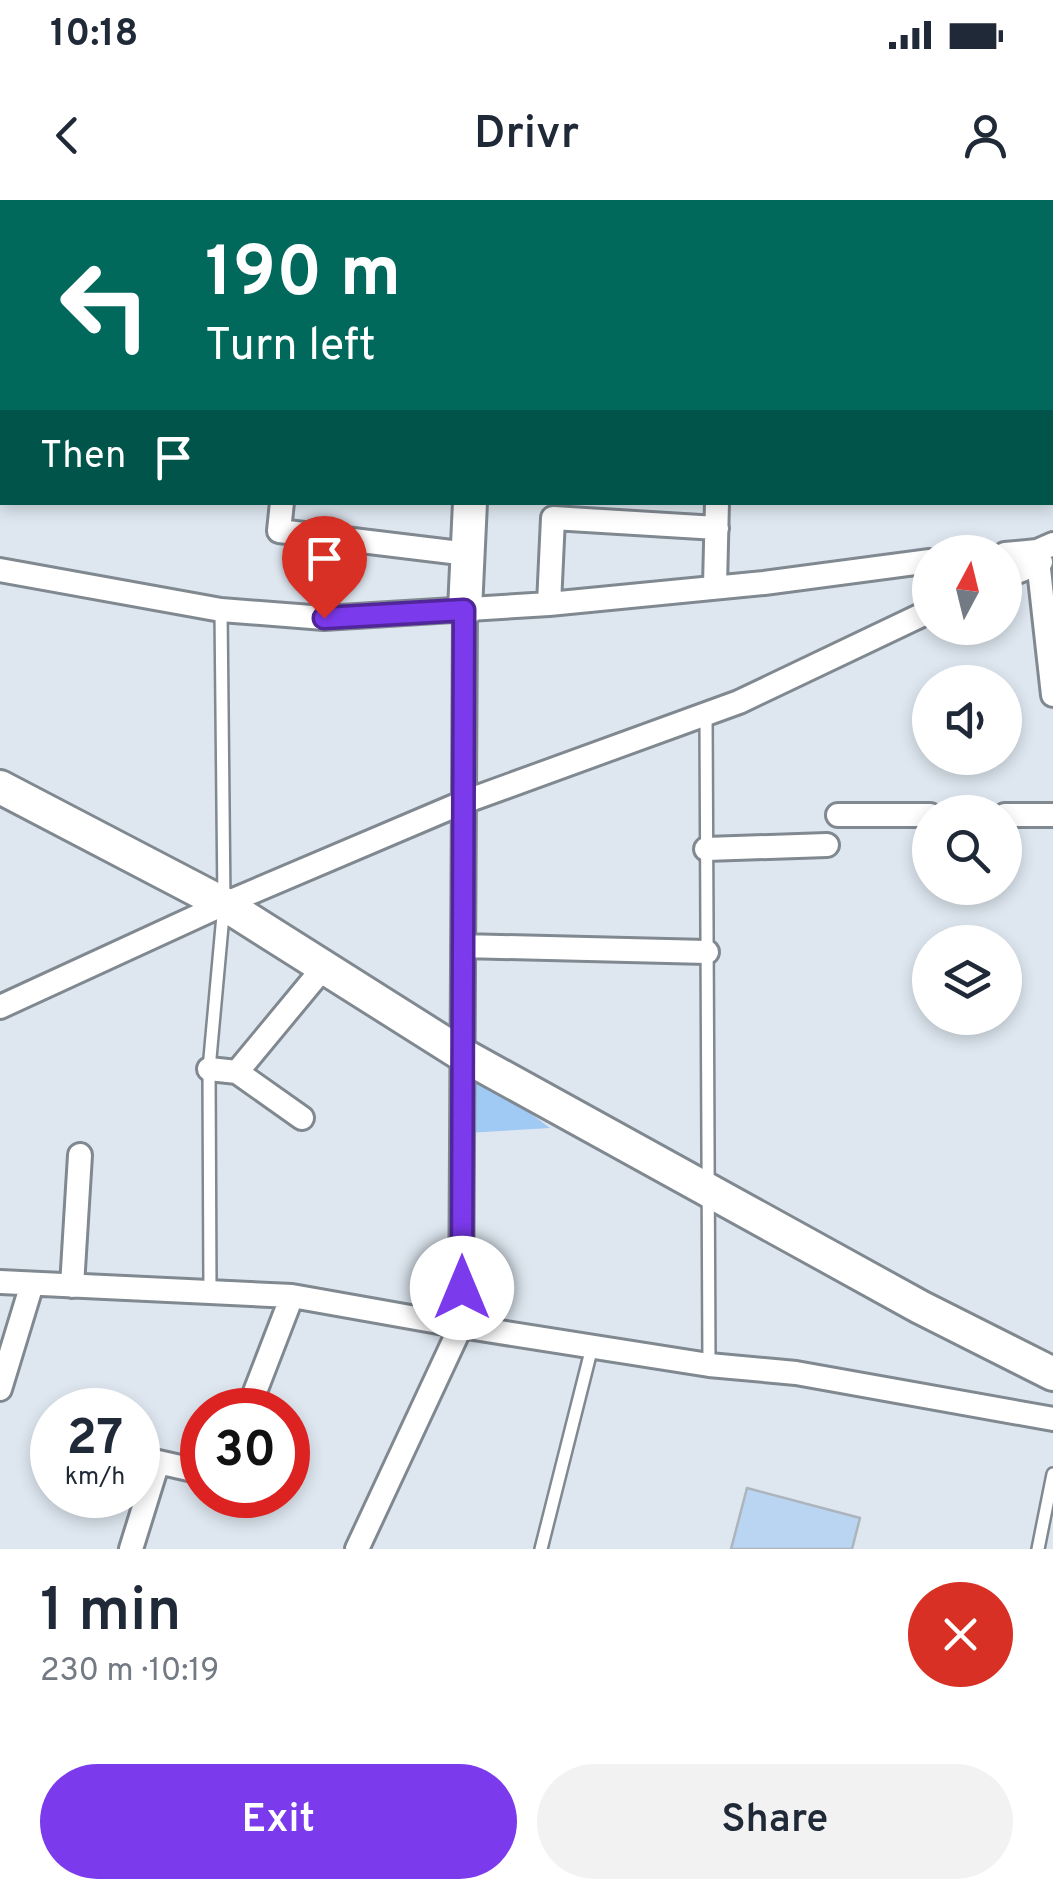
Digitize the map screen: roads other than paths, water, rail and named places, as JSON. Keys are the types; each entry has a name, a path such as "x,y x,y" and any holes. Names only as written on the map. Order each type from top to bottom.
{"street":[{"path":"282,505 279,531 468,554"},
{"path":"357,1549 462,1326 464,610 470,505"},
{"path":"715,586 717,505"},
{"path":"548,604 553,518 717,528"},
{"path":"1022,567 1044,552"},
{"path":"1044,552 1053,695"},
{"path":"0,570 221,610 324,618 548,604 912,563"},
{"path":"0,1007 224,904 464,802 706,714 912,619"},
{"path":"0,786 224,904 462,1055 920,1307 1053,1374"},
{"path":"838,815 912,815"},
{"path":"1022,815 1053,815"},
{"path":"706,849 826,845"},
{"path":"463,946 707,952"},
{"path":"236,1072 324,967"},
{"path":"209,1070 236,1072 302,1118"},
{"path":"72,1286 80,1155"},
{"path":"0,1282 292,1296 592,1347 796,1374 1053,1419"},
{"path":"0,1389 32,1284"},
{"path":"256,1388 292,1296"},
{"path":"131,1549 158,1462 180,1467"}],"lane":[{"path":"210,1292 209,1070 224,904 221,610"},
{"path":"706,714 709,1365"},
{"path":"541,1549 592,1347"},
{"path":"1038,1549 1053,1474"}]}
